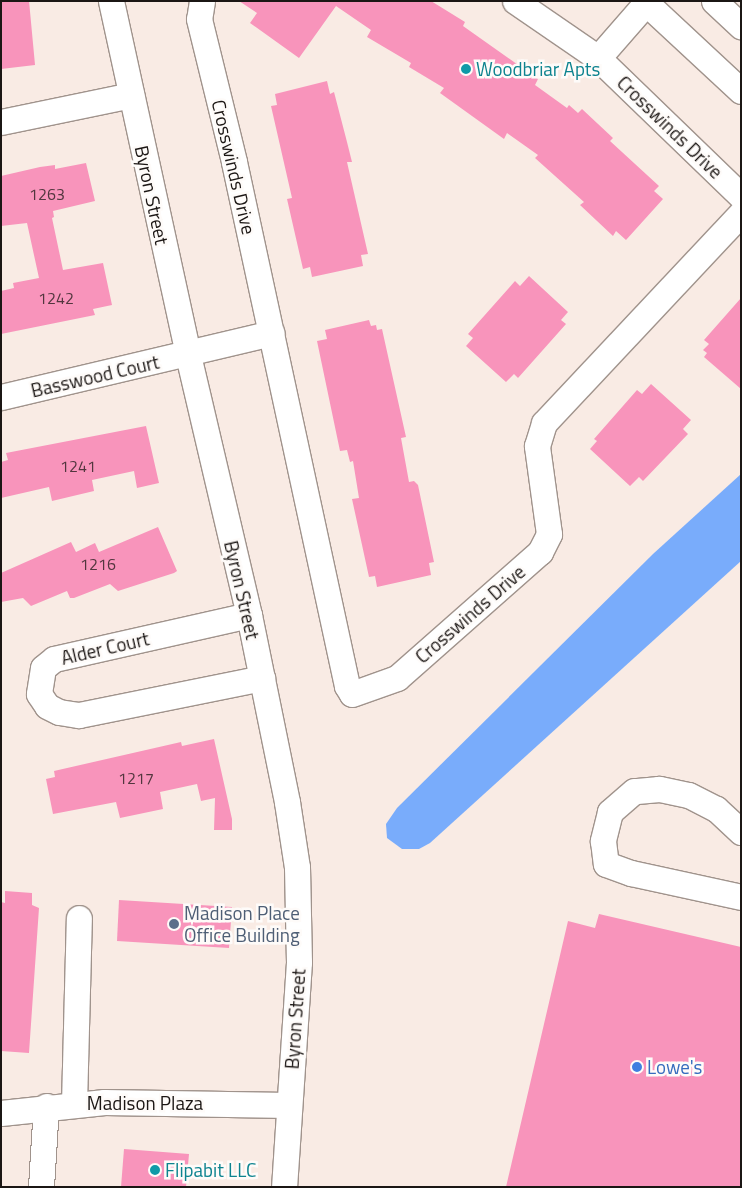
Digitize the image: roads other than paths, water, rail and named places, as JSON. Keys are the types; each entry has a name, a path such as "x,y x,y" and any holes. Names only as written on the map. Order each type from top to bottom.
{"street":[{"name":"Byron Street","path":"111,1 188,355 249,615 287,802 300,901 284,1187"},
{"name":"Crosswinds Drive","path":"202,1 199,19 272,333 347,686 352,694 360,693 397,678 540,552 549,534 537,446 538,435 544,422 741,213"},
{"name":"Crosswinds Drive","path":"515,1 598,58 741,196"},
{"path":"714,1 741,26"},
{"path":"598,58 647,2 741,90"},
{"path":"1,122 131,95"},
{"path":"188,355 272,333"},
{"name":"Basswood Court","path":"1,397 188,355"},
{"name":"Alder Court","path":"249,615 54,659 44,668 39,694 47,706 59,712 79,716 262,678"},
{"path":"741,832 716,809 688,795 660,789 634,791 610,812 603,841 606,864 631,873 741,898"},
{"path":"74,1104 79,918"},
{"name":"Madison Plaza","path":"1,1113 74,1104 144,1102 289,1104"},
{"path":"41,1187 46,1106"}],"water":[{"path":"741,474 741,561 430,843 419,849 402,849 387,838 386,824 397,808 653,554"}],"place":[{"name":"Woodbriar Apts","path":"466,69"},
{"name":"Madison Place Office Building","path":"174,924"},
{"name":"Lowe's","path":"637,1067"},
{"name":"Flipabit LLC","path":"155,1170"}]}
